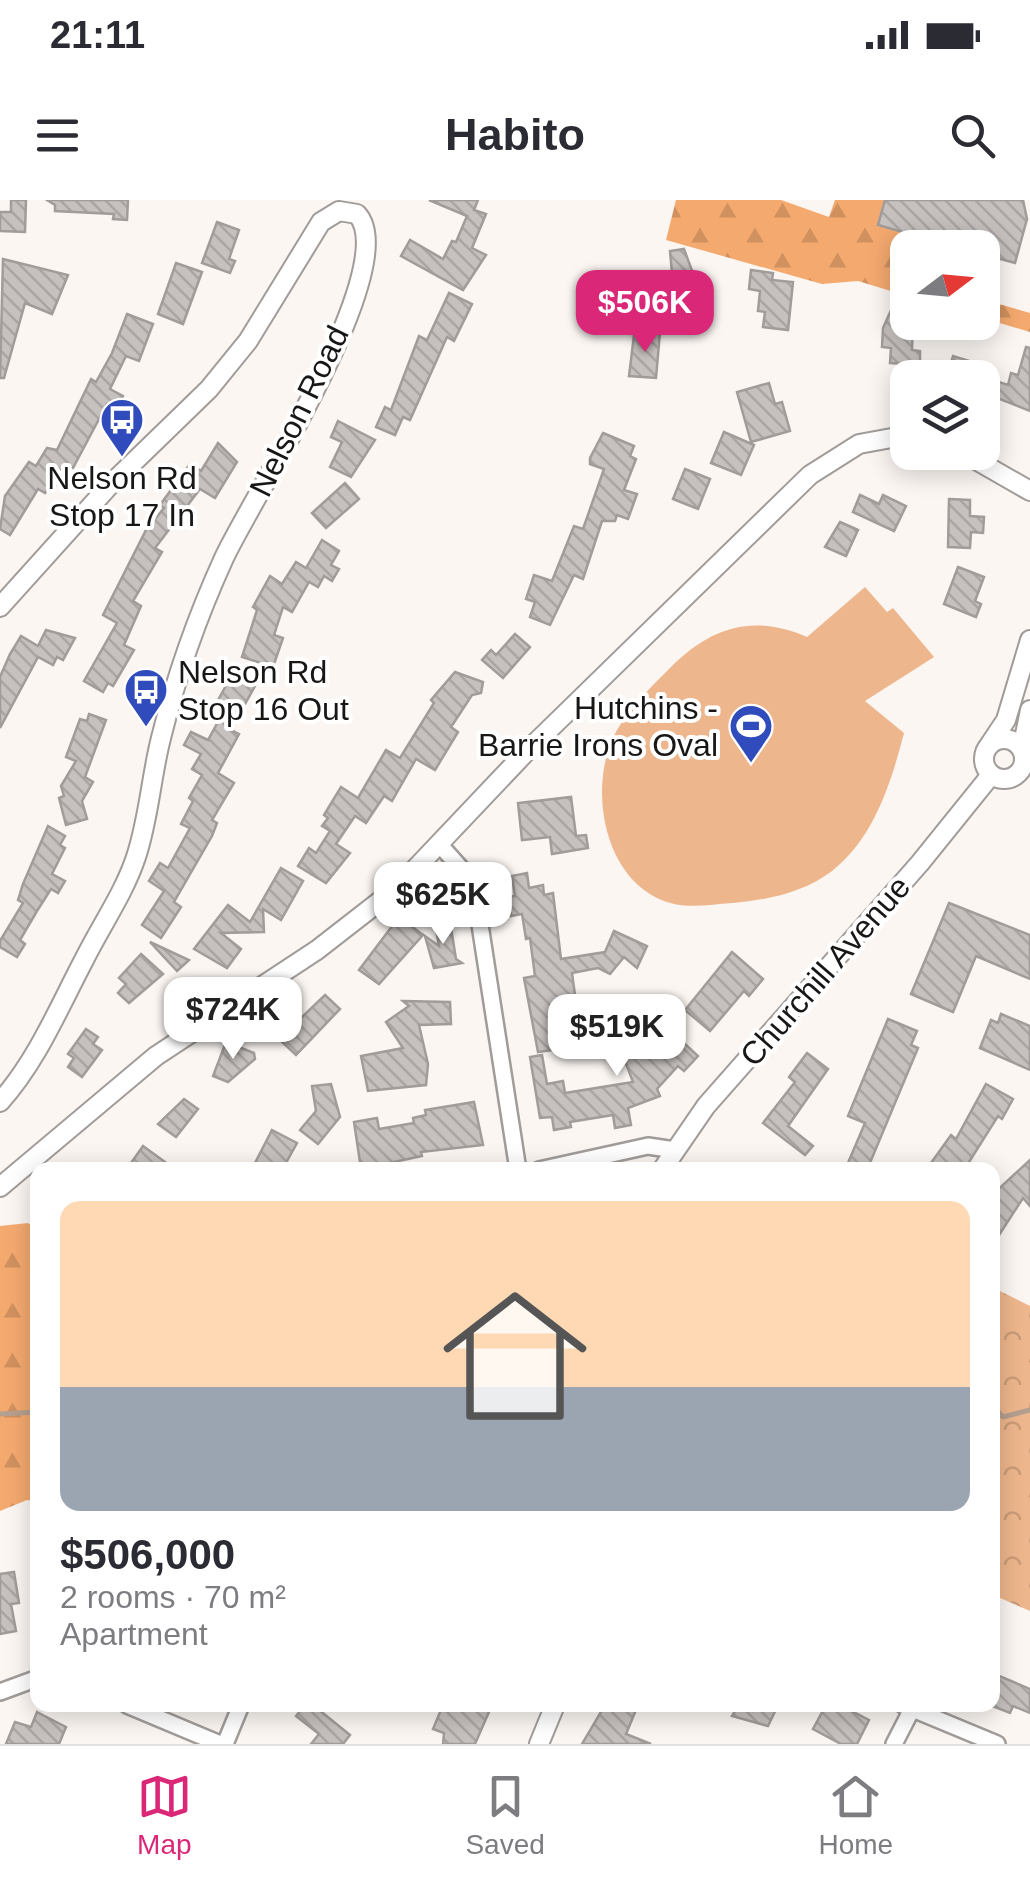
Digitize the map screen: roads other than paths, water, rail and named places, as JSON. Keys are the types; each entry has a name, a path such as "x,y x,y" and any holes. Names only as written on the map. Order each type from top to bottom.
{"street":[{"name":"Nelson Road","path":"0,607 109,486 218,378 248,341 321,222 339,211 357,214 367,233 362,276 306,410 240,528 202,612 160,740 146,822 130,876 61,1007 0,1102"},
{"path":"31,1162 156,1056 352,925 440,845 525,753 810,475 859,444 890,439"},
{"path":"993,470 1030,491"},
{"path":"1030,640 1006,720 990,744 984,762 991,775 1007,780 1026,772 1022,749 1030,710"},
{"path":"990,744 1007,739 1022,749"},
{"name":"Churchill Avenue","path":"667,1162 706,1106 920,863 991,775"},
{"path":"440,845 466,874 476,899 517,1162"},
{"path":"575,1162 648,1146 675,1150"},
{"path":"0,1188 30,1163"},
{"path":"0,1692 30,1681"},
{"path":"145,1712 223,1744 238,1712"},
{"path":"540,1744 552,1712"},
{"path":"894,1744 906,1712"},
{"path":"920,1712 997,1744"}],"waterway":[{"path":"1000,1414 1003,1417 1030,1410"},
{"path":"0,1414 30,1412"}],"place":[{"name":"Nelson Rd Stop 17 In","path":"122,458"},
{"name":"Nelson Rd Stop 16 Out","path":"146,728"},
{"name":"Hutchins - Barrie Irons Oval","path":"751,764"}]}
